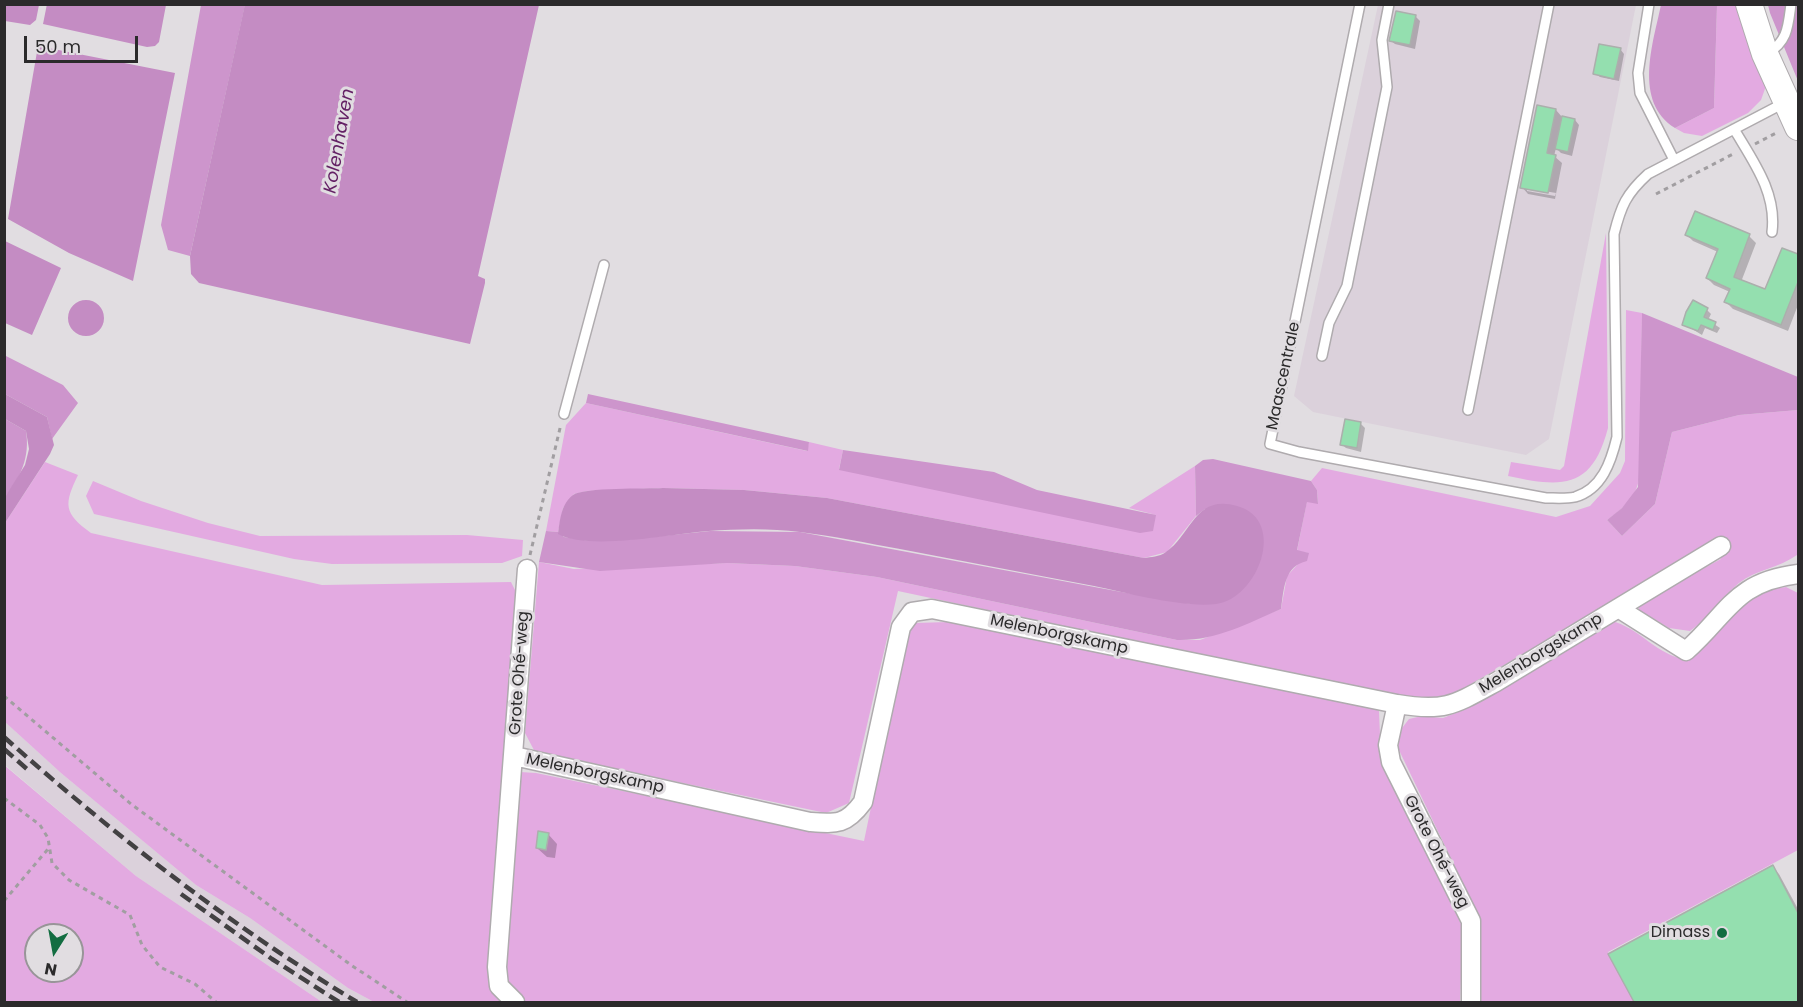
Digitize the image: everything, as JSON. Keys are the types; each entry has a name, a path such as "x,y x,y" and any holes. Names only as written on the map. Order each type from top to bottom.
{"main road":[{"path":"1749,4 1765,54 1794,117"}],"street":[{"name":"Melenborgskamp","path":"514,756 810,822 835,824 852,817 863,802 901,627 912,612 932,609 1397,704 1438,709 1465,699 1721,546"},
{"name":"Grote Ohé-weg","path":"515,1002 499,986 497,968 527,569"},
{"path":"1618,608 1686,651 1711,629 1732,600 1760,582 1798,574"},
{"name":"Grote Ohé-weg","path":"1397,704 1388,745 1391,762 1471,921 1471,1002"}],"lane":[{"name":"Maascentrale","path":"1360,4 1270,444 1299,452 1546,498 1575,496 1598,483 1611,462 1617,437 1614,234 1620,209 1630,190 1648,174 1674,160"},
{"path":"1322,356 1329,323 1347,286 1387,87 1382,40 1389,4"},
{"path":"1468,410 1549,4"},
{"path":"1649,4 1638,73 1640,93 1674,160 1734,129 1794,117"},
{"path":"1765,54 1779,46 1786,35 1791,4"},
{"path":"1734,129 1769,193 1774,216 1772,232"},
{"path":"564,414 604,266"}],"path":[{"path":"1656,194 1746,148 1794,117"},
{"path":"527,569 543,492 564,414"},
{"path":"4,696 131,804 351,965 407,1002"},
{"path":"4,798 40,825 48,838 52,863 69,880 130,915 142,945 160,967 195,984 216,1002"},
{"path":"4,901 48,849"}],"shaded area":[{"path":"201,5 245,5 190,256 168,250 161,225"},
{"path":"1378,5 1636,5 1549,439 1526,455 1313,412 1294,396"},
{"path":"1661,5 1717,5 1714,108 1675,128 1662,117 1654,103 1650,88 1651,54"},
{"path":"1717,5 1740,5 1766,86 1761,100 1748,113 1702,136 1684,133 1675,128 1714,108"},
{"path":"1768,5 1798,5 1798,81 1770,13"},
{"path":"1606,233 1608,428 1601,448 1593,463 1584,473 1573,479 1545,482 1508,476 1511,462 1560,470 1564,466"},
{"path":"1626,310 1642,313 1640,472 1637,488 1630,500 1607,520 1622,536 1655,504 1672,432 1739,415 1798,410 1797,555 1746,578 1690,631 1669,628 1639,610 1638,603 1721,559 1711,542 1606,607 1448,697 1432,701 1278,672 898,591 849,803 826,813 535,752 525,733 539,562 574,569 727,563 795,566 877,577 1177,640 1200,640 1281,609 1287,576 1308,553 1297,551 1307,501 1318,503 1317,490 1311,481 1322,468 1556,517 1590,506 1620,473 1625,461"},
{"path":"1642,313 1798,377 1798,410 1739,415 1672,432 1655,504 1622,536 1607,520 1622,508 1638,487"},
{"path":"4,355 63,385 78,403 52,439 47,417 5,394"},
{"path":"588,394 809,442 808,451 586,403"},
{"path":"586,403 807,451 809,442 843,450 839,469 1156,515 1129,508 1195,466 1196,516 1167,552 1144,558 827,498 744,490 663,488 587,491 574,494 563,508 558,532 546,531 566,425"},
{"path":"5,419 26,431 27,449 16,482 5,497"},
{"path":"843,450 994,472 1037,490 1156,515 1153,531 1140,533 839,470"},
{"path":"1213,459 1311,481 1317,490 1318,504 1307,502 1297,550 1309,553 1307,561 1294,568 1286,579 1281,609 1218,635 1205,638 1177,640 877,577 795,566 727,563 600,571 539,562 546,531 558,532 564,537 590,541 710,531 800,532 1116,591 1192,604 1215,604 1205,509 1196,516 1195,466 1203,460"},
{"path":"45,462 78,475 70,493 69,507 75,520 91,533 322,585 511,582 518,596 504,771 536,773 864,841 907,634 914,623 950,622 1368,706 1379,711 1381,759 1463,928 1460,1002 374,1002 348,988 250,918 196,885 61,773 5,722 5,523"},
{"path":"93,481 141,501 208,523 260,536 467,535 523,540 522,556 502,563 332,564 294,559 94,514 86,496"},
{"path":"1786,587 1798,593 1798,850 1608,952 1637,1002 1479,1002 1481,921 1398,748 1399,732 1409,719 1422,716 1443,718 1466,709 1611,621 1630,628 1662,651 1680,658 1715,624 1741,604 1770,590"},
{"path":"5,722 61,773 196,885 250,918 348,988 374,1002 322,1002 136,876 5,765"},
{"path":"4,765 136,876 322,1002 5,1002"}],"water":[{"path":"5,4 39,5 36,20 30,25 5,21"},
{"path":"47,4 166,5 159,42 155,46 147,47 43,24"},
{"name":"Kolenhaven","path":"245,4 539,5 478,276 485,279 485,283 470,344 199,283 191,274 190,256"},
{"path":"38,46 175,73 133,281 69,253 8,219"},
{"path":"5,241 61,268 32,335 5,323"},
{"path":"86,300 99,305 104,318 99,331 86,336 73,331 68,318 73,305"},
{"path":"5,394 47,417 54,445 5,523 5,497 25,465 29,449 26,431 5,419"},
{"path":"663,488 744,490 827,498 1144,558 1166,552 1203,511 1223,504 1237,506 1252,514 1261,527 1264,542 1255,574 1244,589 1231,599 1203,605 1155,599 900,549 789,531 719,530 609,541 572,539 558,534 560,518 573,495 602,490"}],"building":[{"path":"1396,11 1416,15 1410,45 1389,41"},
{"path":"1599,44 1621,48 1614,79 1593,74"},
{"path":"1537,105 1556,109 1547,153 1556,155 1548,193 1520,188"},
{"path":"1562,116 1575,119 1568,152 1555,149"},
{"path":"1695,211 1750,234 1734,277 1765,289 1782,248 1798,254 1798,282 1781,325 1724,302 1730,289 1706,278 1718,249 1685,235"},
{"path":"1693,300 1708,308 1704,317 1716,322 1713,330 1701,325 1698,331 1682,325"},
{"path":"1345,419 1361,422 1357,448 1340,445"},
{"path":"538,831 549,833 546,850 536,848"},
{"name":"Dimass","path":"1773,865 1798,913 1798,1002 1634,1002 1608,954"}],"railway":[{"path":"4,737 174,878 264,942 357,1002"},
{"path":"4,749 27,769"},
{"path":"181,894 272,959 339,1002"}],"place":[{"name":"Dimass","path":"1722,933"}]}
